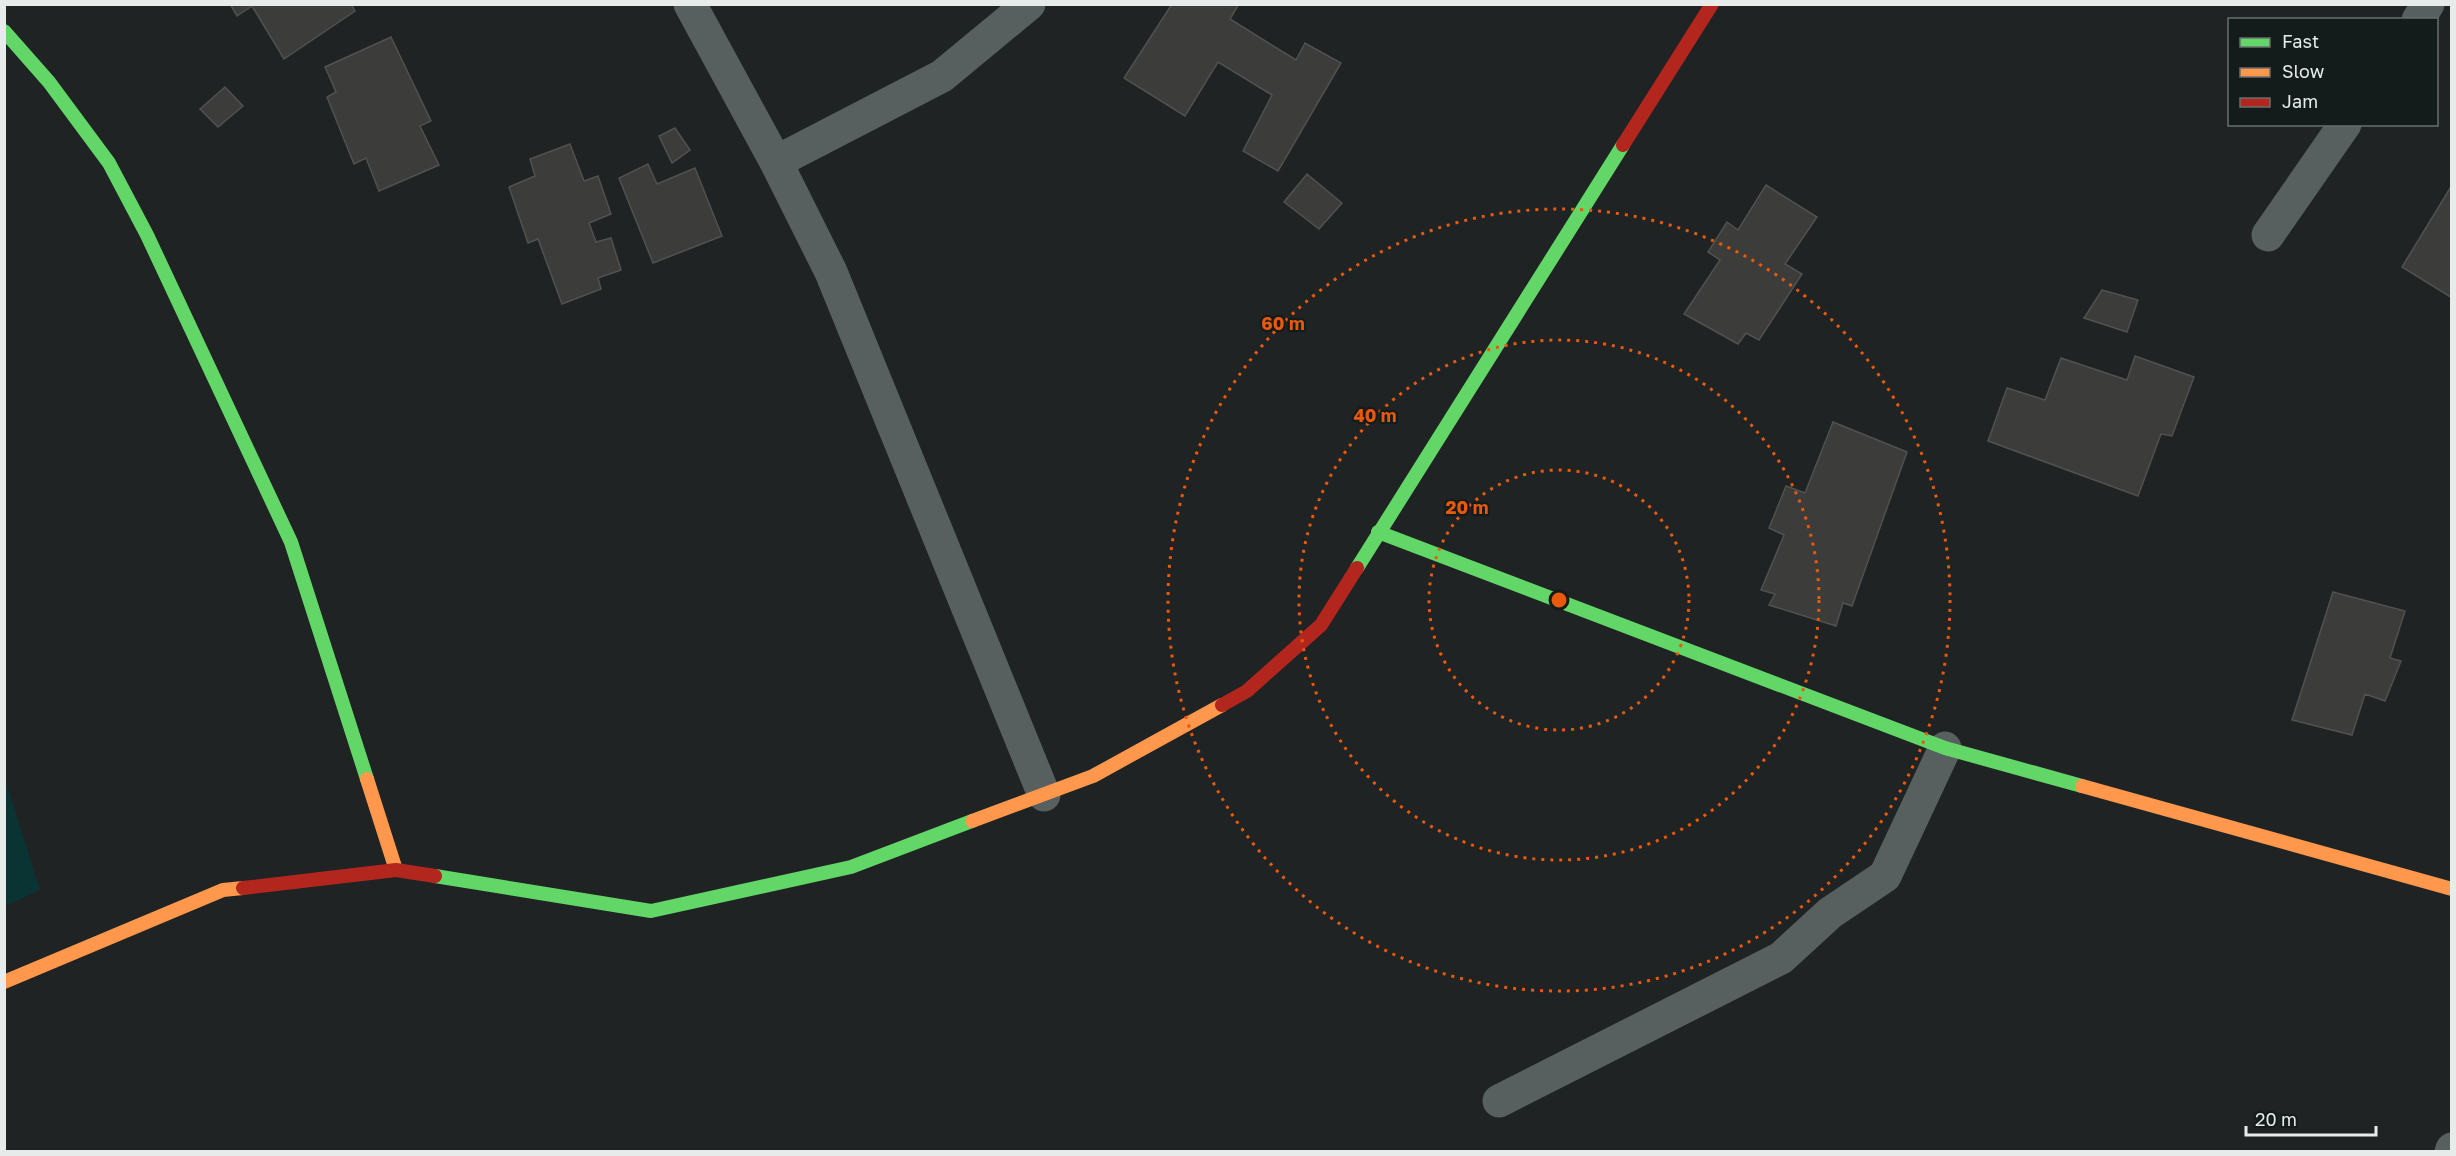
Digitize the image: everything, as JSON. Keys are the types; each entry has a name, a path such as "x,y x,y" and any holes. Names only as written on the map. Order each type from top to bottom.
{"street":[{"path":"690,4 777,162 831,272 1044,795"},
{"path":"777,162 942,76 1029,4"},
{"path":"4,982 223,890 396,870 651,911 851,867 1094,776 1246,691 1321,625 1712,4"},
{"path":"2419,18 2428,4"},
{"path":"4,31 49,82 109,163 152,246 286,531 396,870"},
{"path":"2268,235 2344,126"},
{"path":"1378,532 1945,748 2451,889"},
{"path":"1499,1101 1781,958 1830,913 1885,876 1945,748"}],"shaded area":[{"path":"5,779 40,890 4,906"}],"building":[{"path":"230,4 351,4 355,11 284,59 252,6 237,16"},
{"path":"1172,4 1239,4 1230,19 1296,60 1305,43 1341,63 1278,171 1243,151 1272,95 1218,62 1185,116 1124,78"},
{"path":"391,37 431,121 420,126 439,165 379,191 366,158 354,164 327,97 336,92 325,67"},
{"path":"225,87 243,106 218,127 200,109"},
{"path":"675,128 690,150 672,163 659,136"},
{"path":"570,144 584,181 598,176 611,214 589,223 596,242 611,238 621,270 598,278 601,289 562,304 538,239 528,243 509,187 535,176 530,159"},
{"path":"648,164 657,184 695,168 722,236 653,263 619,178"},
{"path":"1307,174 1342,203 1319,229 1284,202"},
{"path":"1766,185 1817,217 1785,264 1802,274 1759,340 1746,333 1738,344 1684,314 1720,260 1708,252 1727,222 1738,230"},
{"path":"2452,185 2452,298 2402,267"},
{"path":"2102,290 2138,300 2127,332 2084,318"},
{"path":"2135,356 2194,377 2172,436 2161,434 2138,496 1988,441 2007,388 2045,400 2061,358 2127,380"},
{"path":"1833,422 1907,452 1852,606 1843,603 1836,626 1769,605 1775,594 1761,590 1784,535 1769,528 1786,486 1805,493"},
{"path":"2333,592 2405,611 2390,658 2401,661 2385,701 2365,694 2352,735 2292,720"}],"traffic: fast":[{"path":"4,31 49,82 109,163 147,235 291,542 367,779"},
{"path":"1357,568 1623,145"},
{"path":"1378,532 1945,748 2082,786"},
{"path":"435,876 651,911 851,867 972,821"}],"traffic: slow":[{"path":"972,821 1093,776 1222,705"},
{"path":"367,779 396,870"},
{"path":"2082,786 2452,889"},
{"path":"4,982 223,890 243,888"}],"traffic: jam":[{"path":"1623,145 1712,4"},
{"path":"1222,705 1247,691 1321,625 1357,568"},
{"path":"243,888 396,870 435,876"}]}
